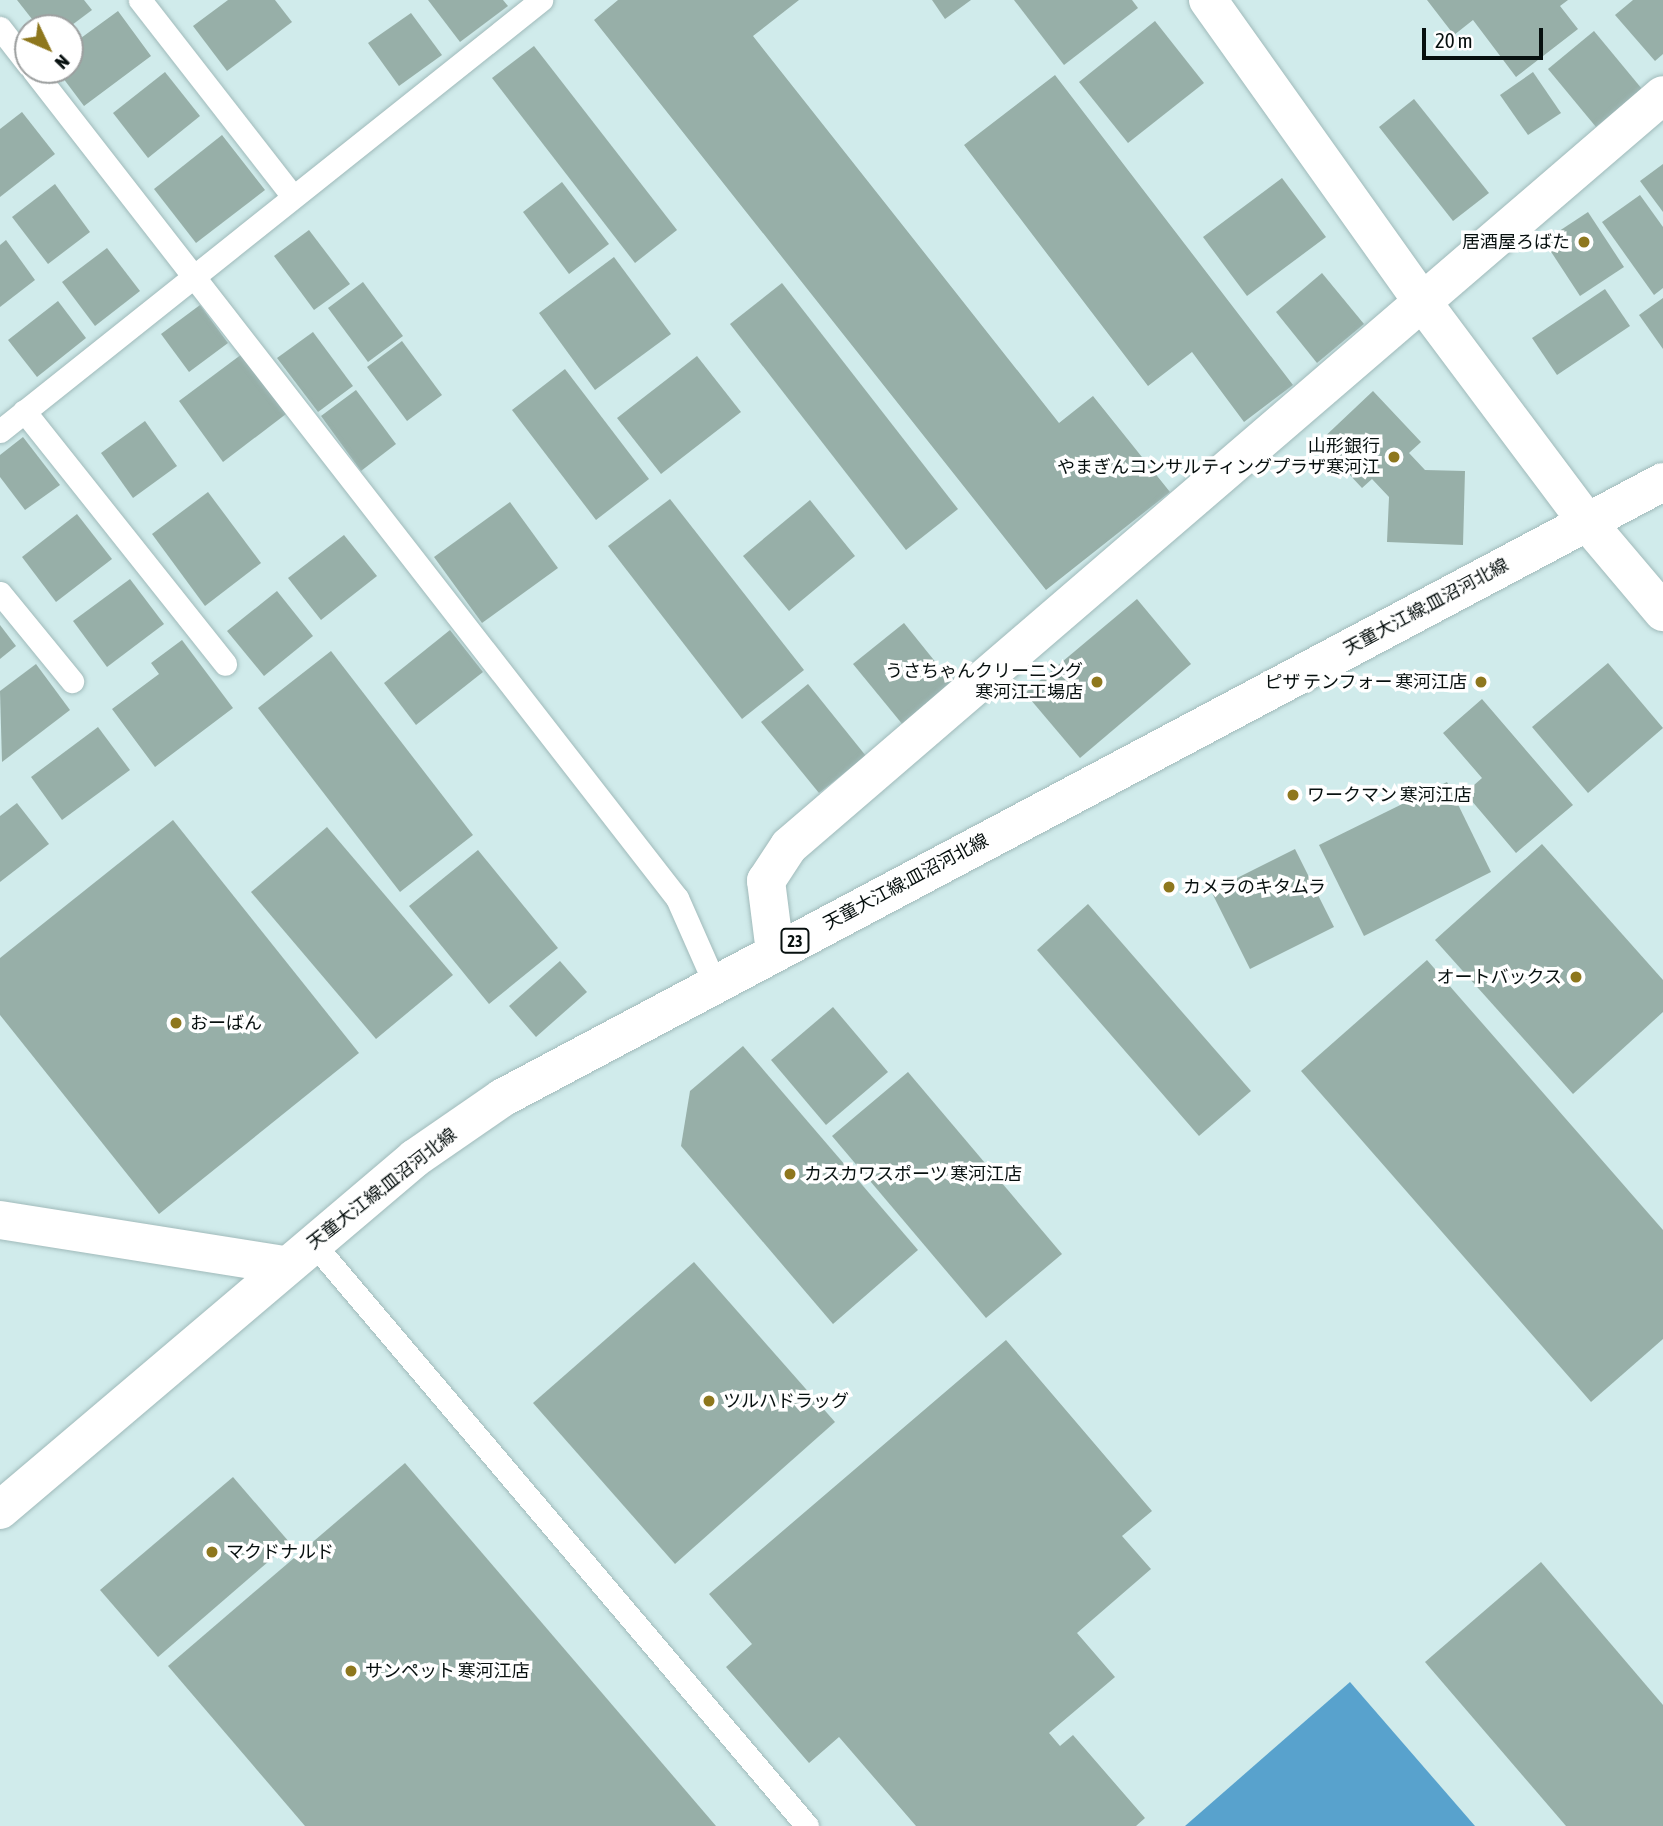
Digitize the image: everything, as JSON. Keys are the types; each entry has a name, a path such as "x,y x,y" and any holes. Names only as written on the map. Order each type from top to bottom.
{"street":[{"path":"1208,0 1423,303 1587,522 1663,611"},
{"path":"775,952 766,881 789,846 1663,94"},
{"name":"天童大江線;皿沼河北線","path":"0,1510 415,1158 502,1098 1663,482"},
{"path":"0,1220 299,1254"}],"lane":[{"path":"140,0 292,195"},
{"path":"0,431 292,195 541,0"},
{"path":"0,29 14,46"},
{"path":"44,84 677,898 715,984"},
{"path":"24,411 225,664"},
{"path":"0,593 72,681"},
{"path":"299,1254 807,1826"}],"water":[{"path":"1350,1682 1475,1826 1185,1826"}],"building":[{"path":"17,0 84,0 92,10 84,16 28,14"},
{"path":"228,0 275,0 292,22 227,71 193,26"},
{"path":"428,0 503,0 508,6 460,42"},
{"path":"618,0 799,0 753,36 1059,423 1093,396 1170,492 1046,590 594,20"},
{"path":"932,0 971,0 945,19"},
{"path":"1014,0 1132,0 1138,8 1064,65"},
{"path":"1427,0 1568,0 1560,6 1578,29 1516,77 1473,20 1454,35"},
{"path":"1633,0 1663,0 1663,54 1655,61 1615,15"},
{"path":"118,11 151,56 84,106 68,84 84,84 84,36"},
{"path":"411,13 442,55 399,86 368,43"},
{"path":"1155,21 1204,83 1128,143 1079,82"},
{"path":"1594,31 1642,89 1596,127 1548,69"},
{"path":"534,46 677,230 635,263 492,78"},
{"path":"165,72 200,116 148,158 113,113"},
{"path":"1533,72 1561,113 1528,135 1500,95"},
{"path":"1055,75 1293,385 1244,422 1192,352 1148,386 964,145"},
{"path":"1414,99 1489,193 1453,221 1379,127"},
{"path":"22,112 55,154 0,197 0,129"},
{"path":"222,135 265,190 196,243 154,189"},
{"path":"1663,164 1663,212 1640,181"},
{"path":"1282,178 1326,237 1247,296 1203,237"},
{"path":"562,182 609,244 569,274 523,212"},
{"path":"55,184 90,232 48,264 12,217"},
{"path":"1640,195 1663,227 1663,288 1654,295 1602,222"},
{"path":"1588,212 1624,267 1580,296 1544,241"},
{"path":"309,230 350,284 314,310 274,256"},
{"path":"6,240 35,280 0,307 0,245"},
{"path":"107,248 140,291 95,326 62,282"},
{"path":"614,257 671,334 595,390 539,313"},
{"path":"1322,273 1364,324 1317,363 1276,312"},
{"path":"363,282 403,336 368,362 328,308"},
{"path":"782,283 958,509 906,550 730,324"},
{"path":"1605,289 1630,326 1557,375 1532,338"},
{"path":"1663,298 1663,349 1639,315"},
{"path":"58,301 86,338 37,377 8,340"},
{"path":"200,305 228,343 189,372 161,334"},
{"path":"313,332 353,386 318,412 277,358"},
{"path":"402,341 442,395 407,421 367,367"},
{"path":"242,354 286,414 223,462 179,401"},
{"path":"697,356 741,412 661,474 617,418"},
{"path":"565,369 649,479 596,520 512,410"},
{"path":"356,390 396,444 361,471 321,416"},
{"path":"1373,391 1421,442 1409,453 1425,470 1465,471 1463,545 1387,542 1389,497 1372,479 1362,488 1319,442"},
{"path":"145,421 177,466 133,498 101,453"},
{"path":"23,437 60,485 25,510 0,477 0,455"},
{"path":"208,492 261,563 205,606 152,534"},
{"path":"670,499 804,670 742,719 608,546"},
{"path":"810,500 855,556 789,611 743,556"},
{"path":"510,502 558,568 482,623 434,557"},
{"path":"77,514 112,559 56,602 22,557"},
{"path":"344,535 377,576 321,620 288,578"},
{"path":"130,579 164,624 107,667 73,621"},
{"path":"277,591 313,636 264,676 227,631"},
{"path":"1137,599 1191,664 1080,758 1025,693"},
{"path":"904,623 954,685 903,725 853,664"},
{"path":"0,625 16,646 0,659"},
{"path":"450,630 483,672 416,725 384,683"},
{"path":"182,640 233,708 155,767 112,709 159,674 151,663"},
{"path":"331,651 473,835 400,892 258,708"},
{"path":"1608,663 1663,728 1588,793 1532,727"},
{"path":"36,664 70,710 2,762 0,691"},
{"path":"808,684 866,756 819,793 761,722"},
{"path":"1482,699 1573,805 1516,853 1465,793 1482,778 1443,733"},
{"path":"98,727 130,770 62,820 31,777"},
{"path":"1447,782 1491,872 1364,936 1319,845"},
{"path":"17,803 49,844 0,882 0,816"},
{"path":"173,820 359,1053 159,1214 0,1015 0,958"},
{"path":"327,827 453,975 376,1039 251,892"},
{"path":"1542,844 1663,980 1663,1012 1573,1094 1435,940"},
{"path":"1295,849 1334,927 1250,969 1211,891"},
{"path":"478,850 558,948 489,1004 409,906"},
{"path":"1088,904 1251,1091 1199,1136 1037,950"},
{"path":"1427,960 1663,1230 1663,1339 1591,1402 1301,1071"},
{"path":"560,961 587,992 536,1037 509,1006"},
{"path":"833,1007 888,1072 826,1125 771,1060"},
{"path":"743,1046 918,1250 833,1324 681,1146 690,1091"},
{"path":"908,1072 1062,1254 986,1318 832,1136"},
{"path":"694,1262 835,1422 675,1564 533,1403"},
{"path":"1006,1340 1152,1511 1122,1536 1151,1569 1077,1633 1115,1677 1049,1733 1060,1746 1073,1735 1145,1818 1136,1826 916,1826 839,1737 809,1763 726,1667 752,1644 709,1594"},
{"path":"405,1463 716,1826 305,1826 168,1666"},
{"path":"233,1477 290,1543 158,1657 100,1590"},
{"path":"1541,1562 1663,1705 1663,1826 1566,1826 1425,1662"}],"place":[{"name":"居酒屋ろばた","path":"1584,242"},
{"name":"山形銀行 やまぎんコンサルティングプラザ寒河江","path":"1394,457"},
{"name":"うさちゃんクリーニング 寒河江工場店","path":"1097,682"},
{"name":"ピザ テンフォー 寒河江店","path":"1481,682"},
{"name":"ワークマン 寒河江店","path":"1293,795"},
{"name":"カメラのキタムラ","path":"1169,887"},
{"name":"オートバックス","path":"1576,977"},
{"name":"おーばん","path":"176,1023"},
{"name":"カスカワスポーツ 寒河江店","path":"790,1174"},
{"name":"ツルハドラッグ","path":"709,1401"},
{"name":"マクドナルド","path":"212,1552"},
{"name":"サンペット 寒河江店","path":"351,1671"}]}
